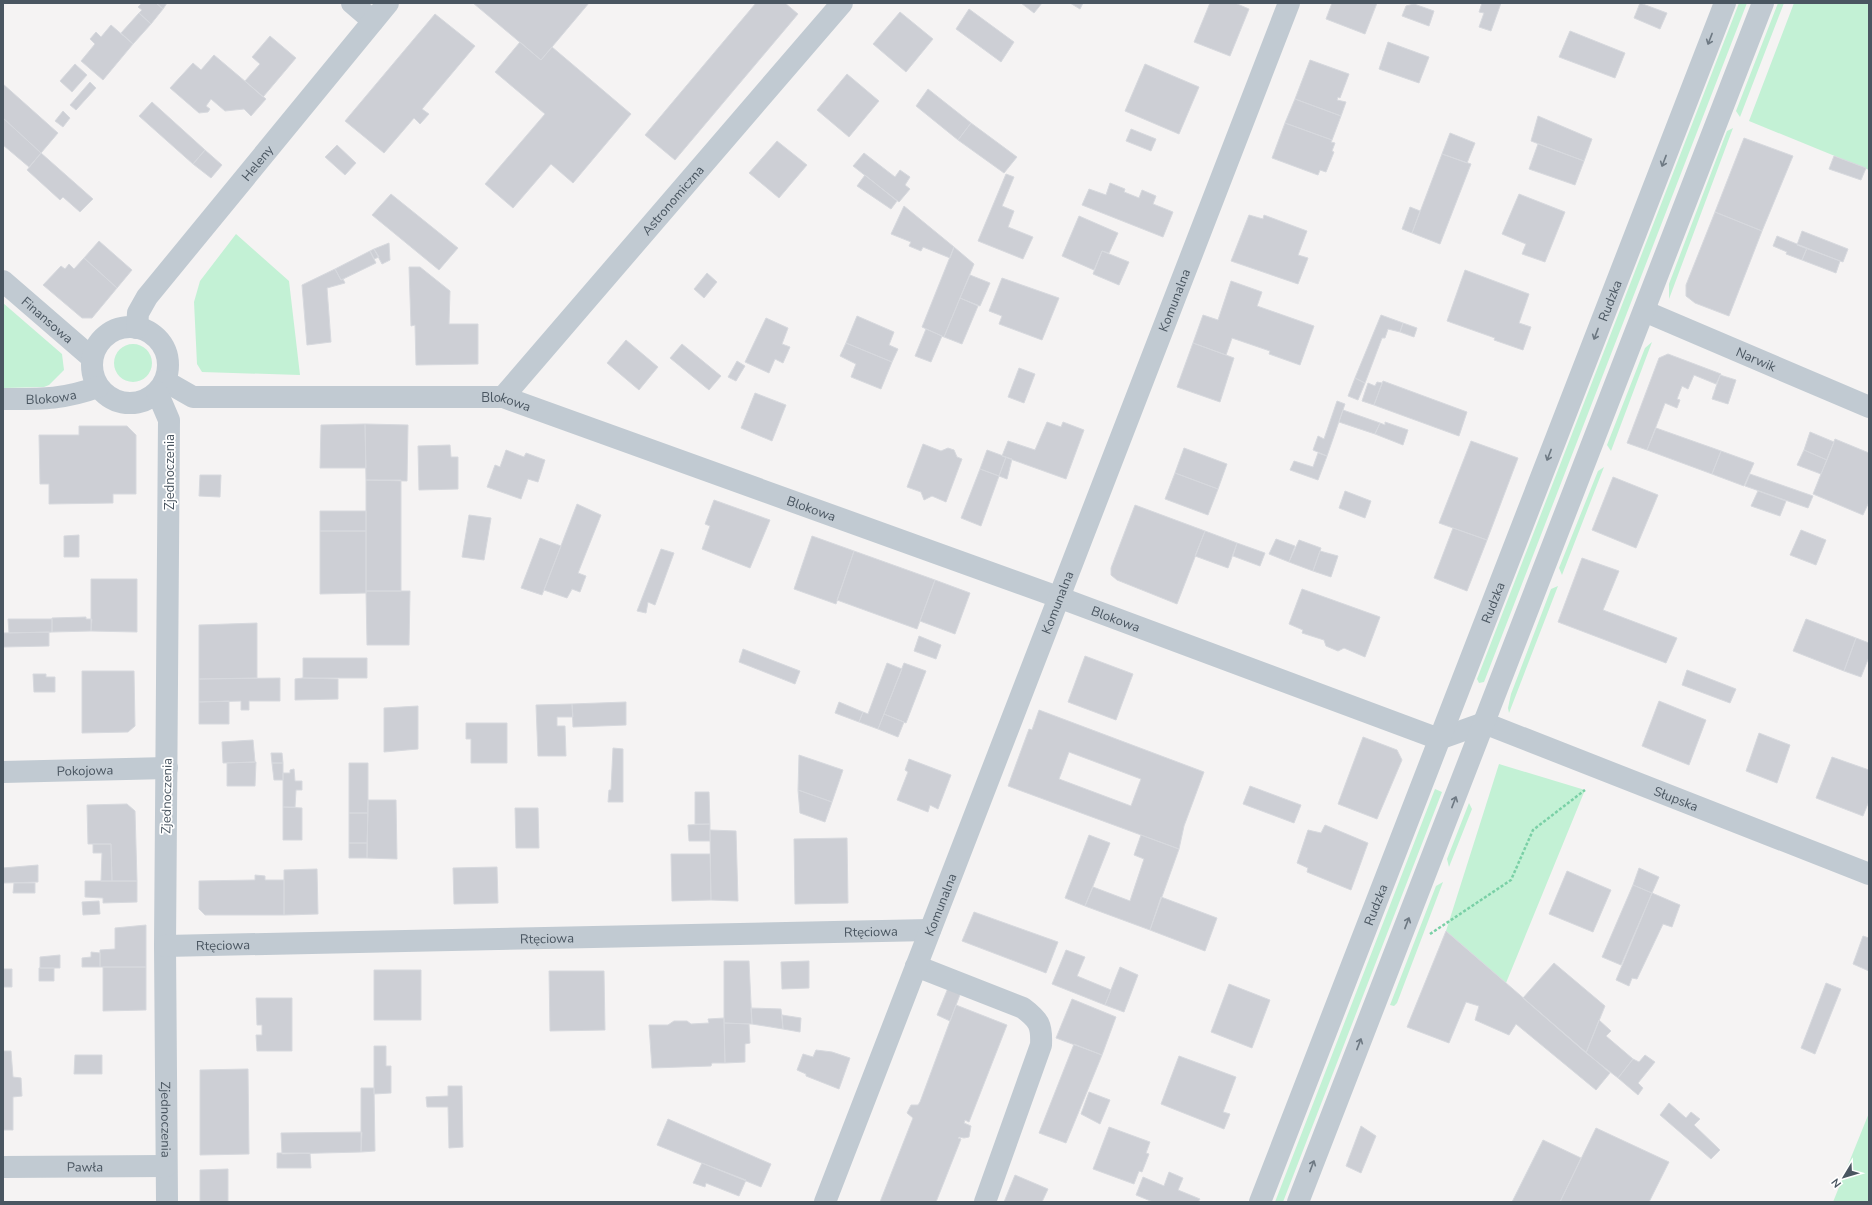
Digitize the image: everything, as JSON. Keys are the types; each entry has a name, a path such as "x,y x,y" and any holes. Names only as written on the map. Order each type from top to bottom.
{"street":[{"path":"352,3 373,21"},
{"name":"Heleny","path":"137,328 138,313 147,297 388,3"},
{"name":"Astronomiczna","path":"503,397 842,3"},
{"name":"Komunalna","path":"825,1202 1289,3"},
{"name":"Rudzka","path":"1260,1202 1725,3"},
{"path":"1298,1202 1763,3"},
{"name":"Finansowa","path":"3,281 92,358"},
{"name":"Narwik","path":"1644,311 1869,406"},
{"path":"124,327 137,328 150,333 160,342 167,354 168,368 161,387 148,399 137,403 126,404 106,395 98,387 92,371 92,358 102,339 112,332 124,327"},
{"name":"Blokowa","path":"3,399 50,399 77,394 98,387"},
{"name":"Blokowa","path":"161,387 193,396 503,397 1058,598 1439,739"},
{"name":"Zjednoczenia","path":"161,387 169,420 165,946 167,1202"},
{"path":"1439,739 1484,724"},
{"name":"Słupska","path":"1484,724 1869,874"},
{"name":"Pokojowa","path":"3,772 167,768"},
{"name":"Rtęciowa","path":"165,946 930,930"},
{"path":"916,966 1023,1008 1034,1017 1042,1028 1041,1045 985,1202"},
{"name":"Pawła","path":"3,1167 166,1166"}],"path":[{"path":"1428,935 1511,880 1533,830 1608,772"}],"green space":[{"path":"1739,3 1747,3 1484,682 1479,683 1477,679"},
{"path":"1778,3 1784,3 1740,117 1736,111"},
{"path":"1794,3 1869,3 1869,170 1749,121"},
{"path":"1733,128 1669,299 1669,284 1727,131"},
{"path":"236,234 289,281 300,375 202,372 197,364 194,302 200,281"},
{"path":"3,303 62,354 64,370 49,385 44,387 3,388"},
{"path":"1652,342 1611,451 1607,445 1645,348"},
{"path":"129,344 137,344 147,349 151,356 151,370 147,377 137,382 129,382 119,377 117,374 114,367 114,359 119,349 122,347"},
{"path":"1604,467 1562,575 1559,568 1598,471"},
{"path":"1558,586 1509,713 1508,708 1511,694 1551,589"},
{"path":"1499,764 1585,790 1506,983 1446,931"},
{"path":"1435,789 1442,792 1283,1202 1275,1202"},
{"path":"1469,803 1472,809 1449,867 1447,859"},
{"path":"1443,882 1397,1003 1394,1006 1390,1005 1436,886"},
{"path":"1869,1113 1869,1202 1833,1202"}],"building":[{"path":"142,3 156,3 163,9 151,24 139,13 142,10 138,7"},
{"path":"156,3 167,3 163,9"},
{"path":"473,3 589,3 541,60"},
{"path":"756,3 785,3 798,14 675,160 645,135"},
{"path":"1021,3 1042,3 1034,13"},
{"path":"1070,3 1083,3 1080,9"},
{"path":"1210,3 1235,3 1249,9 1230,56 1194,42"},
{"path":"1332,3 1377,3 1365,34 1326,19"},
{"path":"1482,3 1501,3 1491,31 1479,27 1484,13 1479,12"},
{"path":"1640,3 1667,13 1660,29 1634,18"},
{"path":"1414,4 1434,11 1429,26 1402,16 1406,6"},
{"path":"969,9 1014,42 1001,62 956,29"},
{"path":"900,12 933,39 906,72 873,44"},
{"path":"139,13 151,24 133,44 121,33"},
{"path":"435,14 475,46 422,109 429,114 420,124 414,118 384,153 345,121"},
{"path":"111,25 133,44 103,80 81,61 95,44 90,39 96,32 101,37"},
{"path":"1570,31 1625,53 1615,78 1559,57"},
{"path":"270,36 296,58 263,97 245,81 260,64 252,57"},
{"path":"520,42 541,60 552,47 631,114 573,183 551,164 513,208 485,184 545,114 495,72"},
{"path":"1388,42 1429,57 1419,83 1379,69"},
{"path":"214,55 266,99 251,116 244,109 225,111 211,99 206,106 210,109 208,112 199,113 170,88 193,63 201,70"},
{"path":"1310,60 1349,74 1340,98 1338,97 1337,100 1346,102 1341,116 1295,99"},
{"path":"75,64 87,75 72,92 60,81"},
{"path":"1145,64 1199,87 1179,134 1125,111"},
{"path":"847,74 879,101 849,137 817,110"},
{"path":"90,82 96,88 76,110 70,105"},
{"path":"3,84 58,133 41,153 3,118"},
{"path":"928,89 971,123 958,140 916,106"},
{"path":"1295,99 1341,116 1332,140 1285,123"},
{"path":"152,102 205,150 193,164 139,116"},
{"path":"63,111 70,118 63,127 55,121"},
{"path":"1538,116 1592,139 1584,161 1531,141"},
{"path":"3,118 41,153 29,167 3,145"},
{"path":"971,123 1017,157 1004,173 958,140"},
{"path":"1285,123 1332,140 1331,142 1335,143 1332,151 1334,152 1326,172 1320,170 1318,175 1272,158"},
{"path":"1131,129 1156,139 1151,151 1126,141"},
{"path":"1450,133 1475,143 1467,163 1442,154"},
{"path":"1744,138 1793,156 1762,231 1715,212"},
{"path":"777,141 807,165 779,198 749,173"},
{"path":"1538,144 1584,161 1575,185 1529,169"},
{"path":"337,145 356,163 345,175 325,157"},
{"path":"205,150 222,165 211,178 193,164"},
{"path":"41,153 93,199 80,212 63,197 60,200 27,170"},
{"path":"864,153 895,177 900,170 910,177 905,185 910,189 899,202 853,166"},
{"path":"1442,154 1471,164 1440,244 1412,233"},
{"path":"1834,156 1866,168 1861,180 1829,169"},
{"path":"1006,174 1014,177 1002,206 1014,211 1008,227 1033,237 1023,259 978,241"},
{"path":"865,175 897,201 891,209 857,186"},
{"path":"1110,183 1125,189 1124,192 1139,198 1142,190 1156,196 1153,204 1173,212 1163,237 1082,205 1089,189 1106,195"},
{"path":"391,194 458,248 439,270 372,215"},
{"path":"1519,194 1565,212 1545,262 1522,254 1526,244 1502,234"},
{"path":"904,206 954,247 950,258 923,247 921,251 909,246 911,242 891,234"},
{"path":"1410,207 1420,211 1412,233 1402,229"},
{"path":"1715,212 1762,231 1729,316 1695,303 1686,296 1686,285"},
{"path":"1249,215 1263,219 1264,215 1307,231 1298,255 1308,258 1298,284 1231,261"},
{"path":"1079,216 1118,233 1109,253 1102,251 1094,270 1062,256"},
{"path":"1802,231 1848,249 1843,262 1797,245"},
{"path":"1777,236 1807,248 1802,260 1786,254 1787,252 1773,246"},
{"path":"99,241 132,270 117,288 84,258"},
{"path":"389,243 390,260 382,264 374,249"},
{"path":"954,247 974,264 944,337 922,327"},
{"path":"1807,248 1840,261 1836,273 1802,260"},
{"path":"374,249 379,257 374,259 370,251"},
{"path":"370,251 376,263 341,280 335,269"},
{"path":"1102,251 1129,262 1119,285 1093,274"},
{"path":"84,258 117,288 92,318 82,318 43,285 61,266 65,269 69,264 74,269"},
{"path":"409,267 420,267 450,291 449,324 478,324 478,364 416,365 415,325 411,326"},
{"path":"335,269 341,280 343,279 345,283 327,288 331,342 307,345 302,285"},
{"path":"1465,270 1529,294 1519,323 1531,327 1523,350 1494,340 1495,338 1447,321"},
{"path":"707,273 717,282 704,298 694,289"},
{"path":"970,275 990,283 980,306 960,298"},
{"path":"1002,278 1059,298 1042,340 999,324 1002,316 989,311"},
{"path":"1231,281 1262,292 1257,306 1314,326 1300,365 1269,354 1270,351 1232,338 1226,355 1193,343 1203,315 1218,320"},
{"path":"960,298 978,306 962,344 944,337"},
{"path":"1381,315 1403,323 1400,332 1388,329 1385,338 1382,338 1365,383 1355,378"},
{"path":"857,316 894,332 889,345 898,349 892,362 846,343"},
{"path":"766,318 788,328 782,344 790,347 783,363 775,359 769,373 745,362"},
{"path":"1403,323 1417,328 1414,337 1400,332"},
{"path":"926,329 942,336 931,362 915,356"},
{"path":"626,340 658,367 639,390 607,363"},
{"path":"846,343 892,362 881,389 851,377 856,364 840,356"},
{"path":"1193,343 1234,358 1220,402 1177,387"},
{"path":"682,344 721,376 709,390 670,358"},
{"path":"1668,354 1721,374 1716,384 1694,375 1688,389 1682,386 1677,399 1680,400 1677,408 1665,403 1647,450 1627,443 1659,358"},
{"path":"737,361 745,366 736,381 728,377"},
{"path":"1019,368 1035,374 1024,403 1008,397"},
{"path":"1720,375 1736,380 1728,404 1712,399"},
{"path":"1355,378 1365,383 1358,400 1348,396"},
{"path":"1383,381 1467,412 1459,436 1374,405"},
{"path":"1377,382 1382,383 1374,405 1362,401 1368,383 1375,386"},
{"path":"755,393 786,405 772,441 741,428"},
{"path":"1337,401 1345,404 1327,456 1313,450 1318,436 1324,439"},
{"path":"1343,410 1380,423 1375,434 1339,422"},
{"path":"1047,422 1061,427 1063,422 1084,430 1066,479 1002,456 1008,441 1035,450"},
{"path":"1385,422 1408,430 1403,445 1375,434 1380,423 1385,425"},
{"path":"365,424 366,468 320,468 321,425"},
{"path":"365,424 408,425 407,481 366,480"},
{"path":"79,426 127,426 136,435 136,494 113,494 113,503 49,504 49,484 40,484 39,435 79,435"},
{"path":"1656,428 1721,451 1712,474 1647,450"},
{"path":"1810,432 1834,442 1827,460 1804,450"},
{"path":"1835,439 1869,453 1869,502 1863,515 1813,494"},
{"path":"1471,441 1518,458 1487,540 1439,523"},
{"path":"923,444 941,451 948,448 954,450 957,457 962,459 946,502 932,496 924,500 921,492 907,487"},
{"path":"450,445 451,457 458,457 458,489 419,490 418,446"},
{"path":"1184,448 1227,464 1218,489 1175,473"},
{"path":"506,450 524,457 526,453 545,460 538,482 528,479 521,499 487,487 495,465 500,467"},
{"path":"987,450 1006,457 999,476 980,469"},
{"path":"1804,450 1827,460 1821,474 1797,465"},
{"path":"1721,451 1754,463 1744,486 1712,474"},
{"path":"1318,453 1327,456 1318,480 1290,470 1294,461 1313,467"},
{"path":"1006,457 1012,459 1007,479 999,476"},
{"path":"980,469 999,476 981,526 961,518"},
{"path":"1175,473 1218,489 1208,515 1165,499"},
{"path":"1750,474 1813,496 1808,508 1745,486"},
{"path":"200,475 221,475 220,497 199,496"},
{"path":"1613,477 1658,495 1636,548 1592,530"},
{"path":"366,480 401,480 401,591 366,591"},
{"path":"1345,491 1371,501 1365,518 1339,508"},
{"path":"1758,491 1786,501 1780,516 1751,506"},
{"path":"714,500 770,520 750,568 702,549 710,526 705,524"},
{"path":"577,504 601,515 578,573 586,576 580,592 572,589 567,598 544,590"},
{"path":"1135,505 1205,531 1177,604 1117,580 1111,575 1111,568"},
{"path":"320,511 366,511 366,531 320,531"},
{"path":"469,515 491,518 484,560 462,557"},
{"path":"1453,528 1487,540 1467,591 1434,578"},
{"path":"1801,530 1826,540 1816,565 1790,555"},
{"path":"320,531 366,531 366,593 320,594"},
{"path":"1205,531 1237,543 1228,568 1195,556"},
{"path":"79,535 79,557 64,557 64,536"},
{"path":"812,536 854,551 836,604 794,589"},
{"path":"540,538 561,546 542,595 521,588"},
{"path":"1276,539 1295,546 1289,562 1269,554"},
{"path":"1299,540 1321,548 1313,571 1289,562"},
{"path":"1237,543 1265,553 1260,566 1233,556"},
{"path":"661,549 674,553 655,605 648,602 646,613 637,611"},
{"path":"854,551 935,580 917,629 837,600"},
{"path":"1320,551 1338,556 1331,577 1313,571"},
{"path":"1582,558 1619,571 1603,610 1677,638 1666,663 1558,622"},
{"path":"91,579 137,579 137,632 91,631"},
{"path":"935,580 970,593 955,634 920,621"},
{"path":"1302,589 1380,617 1365,657 1344,648 1338,651 1326,646 1324,640 1302,633 1303,630 1289,624"},
{"path":"366,591 410,591 409,645 367,645"},
{"path":"86,617 86,619 92,619 91,631 52,632 52,618"},
{"path":"8,619 52,619 52,632 9,633"},
{"path":"1806,619 1856,638 1844,671 1793,651"},
{"path":"257,623 257,678 199,679 199,625"},
{"path":"49,632 49,646 3,647 3,633"},
{"path":"919,636 941,645 936,659 914,651"},
{"path":"1856,638 1869,643 1869,657 1861,677 1844,671"},
{"path":"743,649 800,671 795,684 739,662"},
{"path":"1085,656 1133,674 1116,720 1068,702"},
{"path":"303,658 367,658 367,678 303,678"},
{"path":"887,663 902,669 878,729 859,722 863,712 868,714"},
{"path":"904,663 926,671 906,723 884,714"},
{"path":"1687,670 1736,689 1730,703 1682,685"},
{"path":"82,671 134,671 135,726 128,732 82,733"},
{"path":"33,674 46,674 46,677 55,677 55,692 34,692"},
{"path":"280,678 280,701 249,701 249,710 241,710 241,701 199,702 199,679"},
{"path":"295,679 338,679 338,699 295,700"},
{"path":"229,701 229,724 199,724 199,702"},
{"path":"1659,701 1706,720 1689,765 1642,746"},
{"path":"626,702 626,725 573,727 572,704"},
{"path":"839,702 863,712 859,722 835,713"},
{"path":"572,704 573,717 557,717 557,726 565,726 566,756 538,756 536,705"},
{"path":"418,706 418,749 384,752 384,708"},
{"path":"1039,710 1204,772 1184,826 1179,849 1008,786 1029,729 1032,730","holes":["1069,752 1141,779 1131,806 1059,779"]},
{"path":"884,714 904,722 898,737 878,729"},
{"path":"466,723 507,723 507,763 471,763 471,739 466,739"},
{"path":"1759,733 1790,745 1777,783 1746,771"},
{"path":"1363,737 1397,750 1402,760 1377,819 1338,804"},
{"path":"253,740 255,762 223,763 222,742"},
{"path":"613,748 623,749 623,802 608,802 609,790 611,790"},
{"path":"271,753 282,753 283,763 272,763"},
{"path":"799,755 843,770 832,802 798,790"},
{"path":"1832,757 1869,770 1869,801 1863,816 1816,798"},
{"path":"909,759 951,775 938,809 930,805 928,812 897,800 908,772 905,770"},
{"path":"256,762 255,786 227,786 227,763"},
{"path":"272,763 283,763 283,780 274,780"},
{"path":"349,763 368,763 368,813 349,813"},
{"path":"294,769 295,781 302,781 302,790 296,790 295,807 283,807 283,773 290,773 290,770"},
{"path":"1250,786 1301,805 1294,823 1243,804"},
{"path":"798,790 832,802 825,822 800,813"},
{"path":"695,792 709,792 710,824 695,824"},
{"path":"368,800 396,800 397,859 367,858"},
{"path":"127,804 135,811 137,881 112,881 111,844 88,844 87,805"},
{"path":"283,807 302,808 302,840 283,840"},
{"path":"515,808 538,808 539,848 516,848"},
{"path":"349,813 368,813 367,843 349,843"},
{"path":"710,824 710,841 689,841 688,825"},
{"path":"1325,825 1368,843 1351,890 1307,872 1308,868 1297,863 1308,830 1321,833"},
{"path":"710,830 736,831 738,901 711,900"},
{"path":"1089,835 1110,843 1085,906 1065,898"},
{"path":"1141,835 1179,849 1150,930 1085,906 1093,887 1130,901 1144,859 1134,855"},
{"path":"847,838 848,903 795,904 794,839"},
{"path":"349,843 367,843 367,858 349,858"},
{"path":"93,844 111,844 112,881 101,881 102,853 93,853"},
{"path":"671,854 710,854 711,900 672,901"},
{"path":"38,865 38,882 3,883 3,868"},
{"path":"497,867 498,903 454,904 453,868"},
{"path":"1639,868 1659,877 1652,893 1633,885"},
{"path":"317,869 318,914 284,915 284,870"},
{"path":"1567,871 1611,890 1593,932 1549,914"},
{"path":"255,875 265,876 265,880 284,880 284,915 205,915 199,909 199,881 255,880"},
{"path":"85,881 137,881 137,902 103,903 103,898 85,897"},
{"path":"14,883 35,883 35,893 13,893"},
{"path":"1633,885 1652,893 1621,965 1602,957"},
{"path":"1652,893 1680,905 1672,927 1663,924 1637,979 1632,978 1629,986 1616,980"},
{"path":"1161,897 1217,918 1205,951 1150,930"},
{"path":"99,901 100,914 83,915 82,902"},
{"path":"974,912 1058,942 1046,973 962,941"},
{"path":"146,925 146,967 100,967 100,950 115,949 115,928"},
{"path":"1446,931 1610,1073 1596,1090 1516,1024 1509,1035 1475,1020 1479,1006 1466,1002 1449,1043 1407,1027"},
{"path":"1863,936 1869,938 1869,971 1853,964"},
{"path":"1066,950 1085,957 1077,976 1111,990 1105,1005 1052,984"},
{"path":"91,952 100,953 100,967 82,967 82,958 91,957"},
{"path":"60,955 60,968 40,968 40,957"},
{"path":"724,961 749,961 752,1024 724,1023"},
{"path":"809,961 809,988 782,989 781,962"},
{"path":"1554,963 1605,1006 1586,1053 1523,998"},
{"path":"103,967 146,967 146,1010 103,1011"},
{"path":"1120,967 1138,975 1124,1012 1105,1005"},
{"path":"39,968 54,968 54,981 39,981"},
{"path":"3,969 12,969 12,987 3,987"},
{"path":"374,970 421,970 421,1020 374,1020"},
{"path":"549,971 604,971 605,1030 550,1031"},
{"path":"1826,983 1841,989 1815,1054 1801,1048"},
{"path":"1229,984 1270,1000 1252,1048 1211,1032"},
{"path":"948,988 961,992 950,1021 937,1015"},
{"path":"256,998 292,998 292,1051 257,1051 256,1035 262,1035 262,1025 257,1025"},
{"path":"1072,999 1116,1017 1102,1055 1056,1038"},
{"path":"956,1005 1007,1025 969,1122 965,1120 964,1123 971,1126 969,1137 958,1138 961,1139 936,1202 880,1202 913,1118 907,1113 911,1105 918,1105 920,1102"},
{"path":"751,1008 781,1009 783,1029 752,1024"},
{"path":"782,1015 801,1018 800,1032 783,1029"},
{"path":"724,1018 725,1063 712,1063 711,1066 652,1068 649,1025 668,1025 674,1021 687,1021 691,1024 709,1023 708,1019"},
{"path":"1599,1020 1611,1031 1606,1036 1633,1059 1618,1078 1586,1053"},
{"path":"724,1023 749,1024 750,1043 745,1044 745,1062 725,1063"},
{"path":"1074,1044 1102,1055 1066,1143 1039,1133"},
{"path":"374,1046 386,1046 386,1066 391,1066 391,1093 374,1094"},
{"path":"816,1050 832,1052 850,1058 839,1089 806,1076 806,1074 797,1070 803,1054 813,1057"},
{"path":"3,1051 11,1051 13,1077 21,1078 22,1096 13,1097 13,1130 3,1130"},
{"path":"75,1055 102,1055 102,1074 74,1074"},
{"path":"1645,1055 1655,1062 1638,1083 1643,1088 1638,1095 1618,1078 1633,1059 1639,1062"},
{"path":"1179,1056 1236,1077 1223,1112 1230,1114 1224,1129 1161,1104"},
{"path":"248,1069 249,1154 200,1155 200,1070"},
{"path":"448,1086 462,1086 463,1147 449,1148 448,1107 427,1107 426,1097 448,1096"},
{"path":"361,1088 374,1088 375,1151 361,1152"},
{"path":"1089,1092 1110,1100 1100,1124 1081,1114"},
{"path":"1669,1103 1686,1118 1691,1112 1700,1119 1694,1125 1720,1150 1711,1159 1660,1115"},
{"path":"668,1119 771,1164 761,1187 657,1145"},
{"path":"1361,1126 1376,1136 1361,1173 1346,1166"},
{"path":"1109,1127 1150,1142 1146,1153 1149,1154 1142,1172 1139,1171 1134,1184 1093,1169"},
{"path":"1596,1128 1669,1162 1649,1202 1560,1202"},
{"path":"362,1132 361,1152 282,1154 281,1133"},
{"path":"1543,1140 1581,1158 1560,1202 1512,1202"},
{"path":"277,1153 310,1153 311,1168 277,1168"},
{"path":"702,1163 746,1180 739,1196 706,1183 705,1187 693,1183"},
{"path":"228,1169 228,1202 200,1202 200,1170"},
{"path":"1169,1172 1183,1178 1178,1190 1200,1199 1198,1202 1153,1202 1136,1195 1143,1177 1164,1186"},
{"path":"1015,1175 1048,1189 1042,1202 1004,1202"}]}
